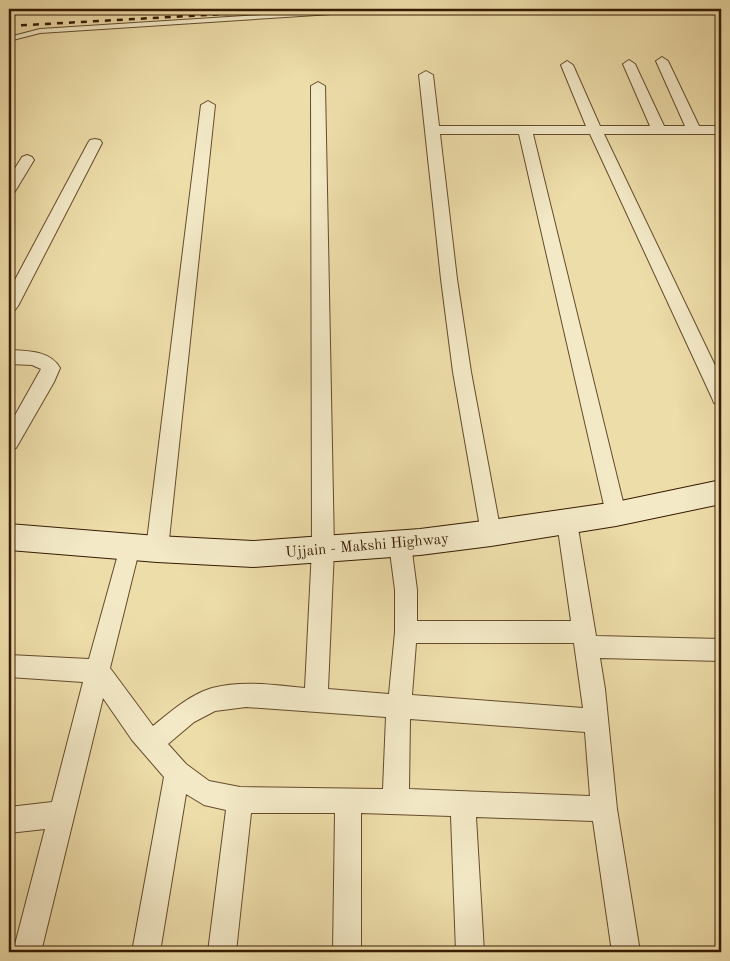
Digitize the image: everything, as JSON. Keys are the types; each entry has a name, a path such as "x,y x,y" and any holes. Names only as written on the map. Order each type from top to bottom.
{"main road":[{"name":"Ujjain - Makshi Highway","path":"9,537 143,548 253,554 400,544 491,533 616,514 721,492"}],"street":[{"path":"662,61 694,130"},
{"path":"629,64 659,130"},
{"path":"567,65 593,130 660,263 721,398"},
{"path":"426,75 440,212 462,372 491,533"},
{"path":"316,700 322,612 323,549 318,86"},
{"path":"27,952 98,671 143,548 208,105"},
{"path":"431,130 718,130 721,144"},
{"path":"524,130 616,514"},
{"path":"9,306 95,143"},
{"path":"9,190 27,160"},
{"path":"9,357 37,360 48,363 51,368 48,377 9,442"},
{"path":"567,522 596,721 604,809 626,952"},
{"path":"396,802 396,744 406,632 406,590 400,544"},
{"path":"406,632 585,640 721,650"},
{"path":"9,666 98,671"},
{"path":"98,671 151,744 177,773 204,792 240,800 348,800 604,809"},
{"path":"151,744 186,714 212,700 246,695 596,721"},
{"path":"146,952 177,773"},
{"path":"222,952 240,800"},
{"path":"347,952 348,800"},
{"path":"463,805 470,952"},
{"path":"9,820 61,814"}],"lane":[{"path":"9,39 40,31 379,9"}],"railway":[{"path":"9,14 126,9"},
{"path":"9,26 315,9"}]}
